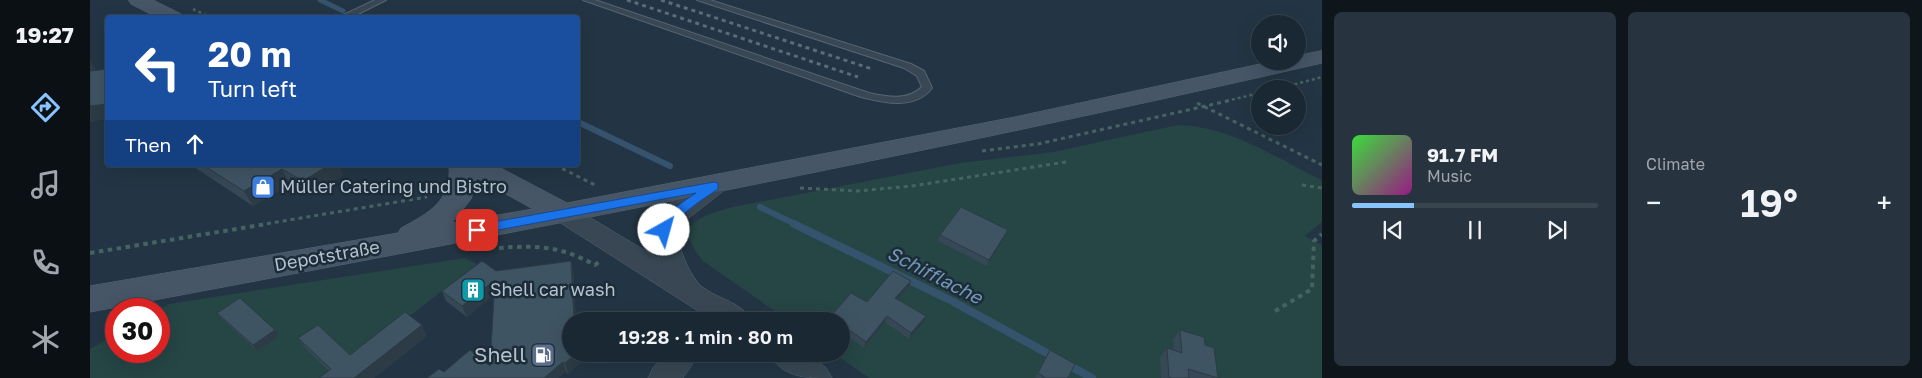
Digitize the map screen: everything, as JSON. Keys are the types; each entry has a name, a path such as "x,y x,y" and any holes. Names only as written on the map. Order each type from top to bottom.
{"main road":[{"path":"138,0 168,15"},
{"name":"Depotstraße","path":"90,299 381,247 516,235 565,214 714,186 1174,91 1322,57"},
{"path":"381,247 406,239 427,228 445,215 462,191 464,176 462,167"},
{"path":"478,167 565,214"}],"street":[{"path":"689,291 666,252 664,230 668,222 681,209 714,186"},
{"path":"565,214 689,291 716,312"},
{"path":"664,378 677,362"},
{"path":"795,362 816,378"}],"lane":[{"path":"348,15 382,0"},
{"path":"587,0 865,95 882,99 900,100 913,98 922,94 927,88 926,81 921,72 897,62 701,0"}],"path":[{"path":"1306,81 1322,77"},
{"path":"981,151 1038,144 1251,95"},
{"path":"1205,107 1322,164"},
{"path":"808,183 798,186 858,191 1066,162"},
{"path":"1302,184 1322,188"},
{"path":"90,254 393,201 443,196 457,200"},
{"path":"1275,311 1312,289 1314,241 1322,234"},
{"path":"516,235 539,245"},
{"path":"516,235 539,245 563,248 595,265"}],"green space":[{"path":"1178,125 1216,131 1234,137 1322,180 1322,222 1305,236 1322,245 1322,378 869,378 846,362 850,362 850,312 776,312 703,261 686,234 689,228 699,219 733,207 960,163 1053,152"},
{"path":"465,258 477,264 329,378 90,378 90,349 105,340 105,363 170,363 170,304"}],"building":[{"path":"105,69 105,104 90,106 90,71"},
{"path":"206,167 326,167 303,181 282,169 244,191"},
{"path":"961,207 1008,230 989,260 940,235"},
{"path":"482,261 496,271 571,261 574,312 562,312 563,362 544,378 427,378 439,369 444,372 470,350 490,366 495,280 462,306 442,291"},
{"path":"893,271 911,281 895,298 926,316 911,333 887,316 866,342 850,330 850,312 834,312 851,293 867,302"},
{"path":"240,298 275,330 253,345 217,313"},
{"path":"405,312 422,325 354,378 319,378 331,369 298,338 318,325 350,355"},
{"path":"1180,330 1204,337 1205,345 1214,348 1218,378 1188,369 1189,378 1169,377 1167,348 1182,353"},
{"path":"1050,350 1075,364 1068,378 1046,378 1038,373"}],"waterway":[{"name":"Schifflache","path":"320,0 343,11"},
{"name":"Schifflache","path":"580,123 670,166"},
{"name":"Schifflache","path":"760,207 797,225"},
{"name":"Schifflache","path":"794,224 952,301 1056,358"},
{"name":"Schifflache","path":"1065,363 1092,378"}],"railway":[{"path":"627,0 858,77"},
{"path":"661,0 872,69"}],"place":[{"name":"Müller Catering und Bistro","path":"263,187"},
{"name":"Shell car wash","path":"473,290"},
{"name":"Shell","path":"543,355"}],"route":[{"path":"477,230 714,186 681,209 668,222 664,230"}]}
